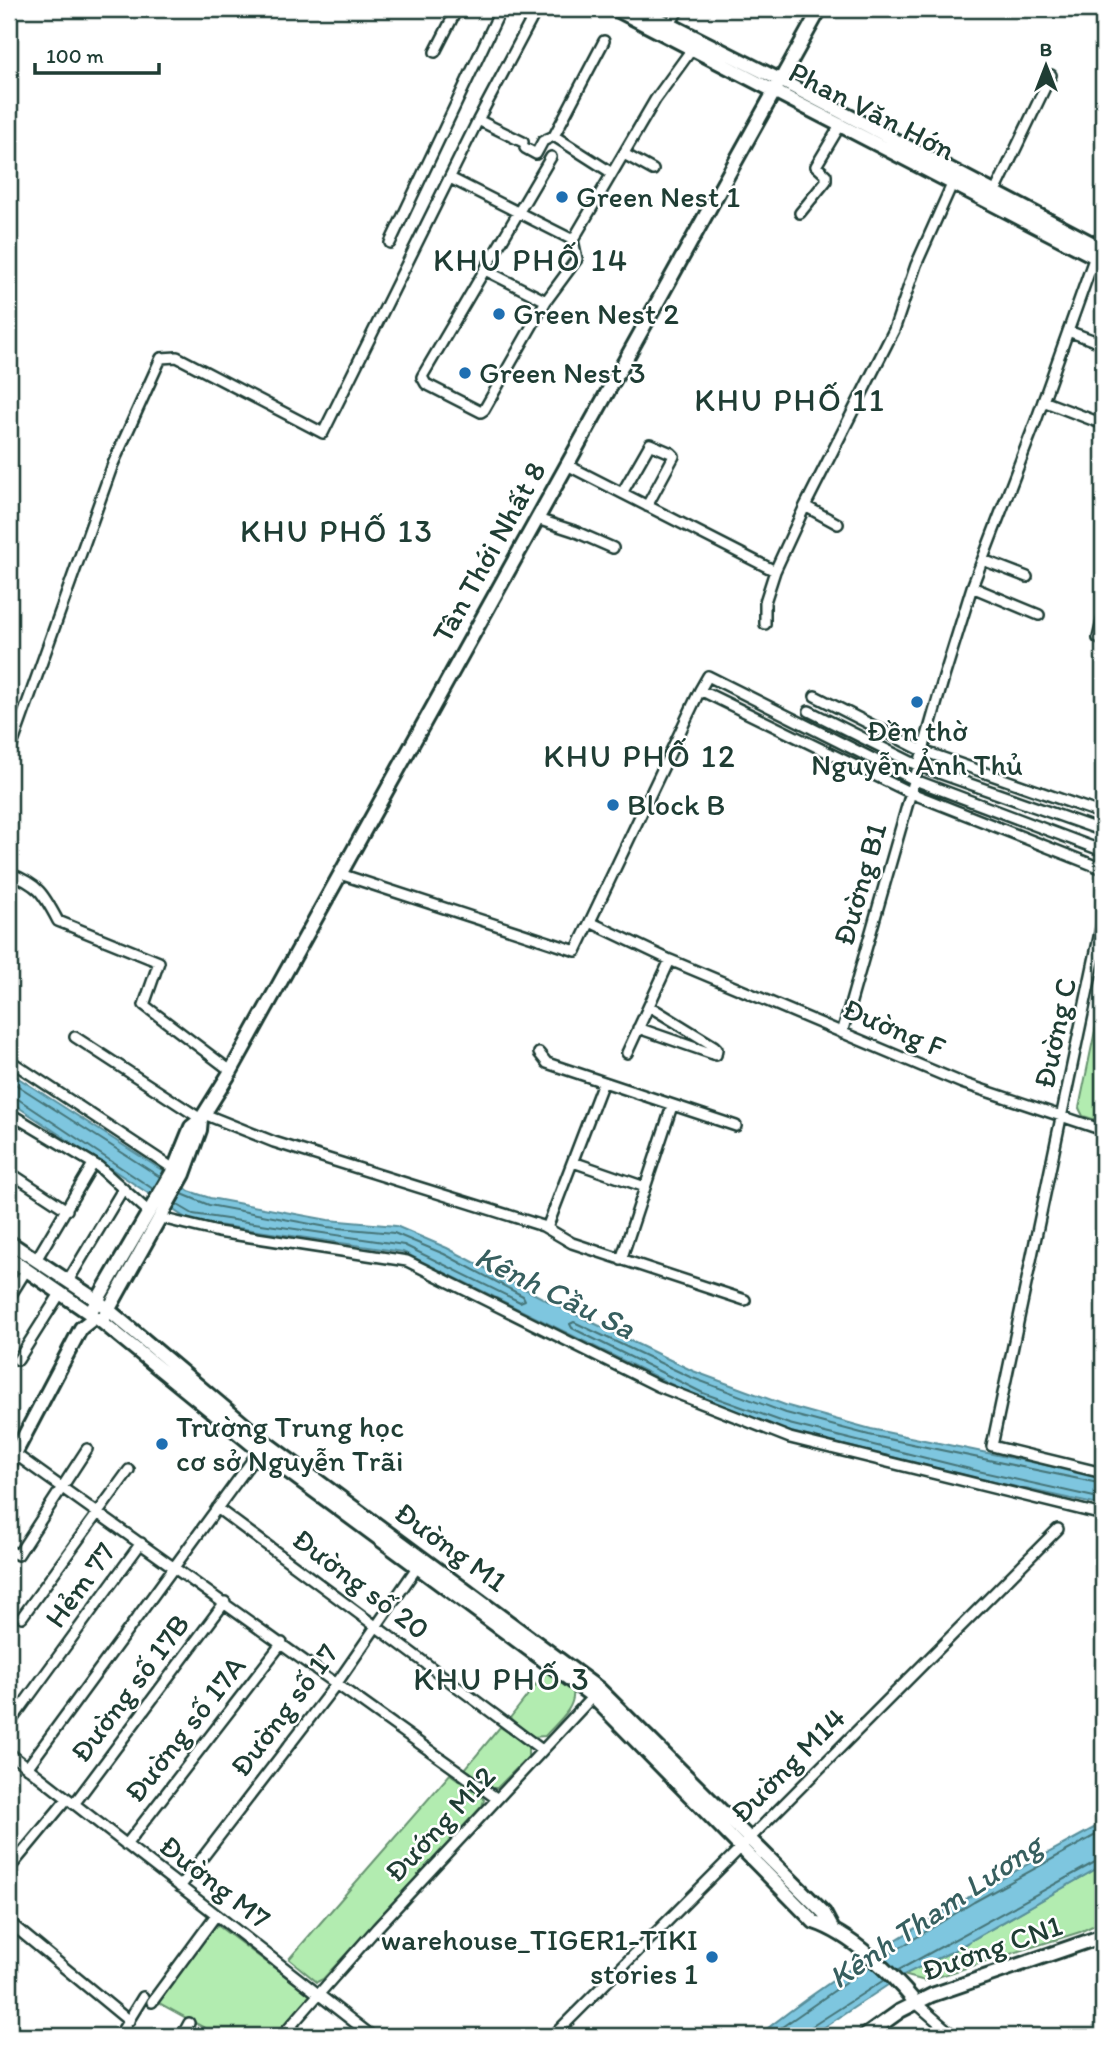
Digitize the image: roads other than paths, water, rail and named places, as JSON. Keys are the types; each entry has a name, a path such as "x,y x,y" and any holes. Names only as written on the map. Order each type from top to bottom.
{"street":[{"path":"435,52 457,9"},
{"path":"390,243 501,9"},
{"path":"9,754 113,464 161,359 177,357 323,433 478,120 537,9"},
{"name":"Phan Văn Hớn","path":"615,9 995,192 1100,255"},
{"name":"Phan Văn Hớn","path":"639,9 779,86 841,124 1100,255"},
{"path":"670,24 680,9"},
{"name":"Tân Thới Nhất 8","path":"12,1459 81,1328 95,1317 104,1305 179,1172 191,1127 202,1117 231,1071 820,9"},
{"path":"478,120 536,154 543,142 554,136 604,41"},
{"path":"551,157 422,377 426,384 475,411 484,410 546,301 577,259 573,240 655,100 692,48"},
{"path":"995,192 1051,75"},
{"path":"800,213 826,181 826,175 816,166 841,124"},
{"path":"554,136 612,173"},
{"path":"624,154 653,170"},
{"path":"450,178 573,240"},
{"path":"765,624 765,602 775,571 894,331 916,265 953,182"},
{"name":"Đường B1","path":"842,1033 972,587 1068,331 1100,255"},
{"path":"485,270 546,301"},
{"path":"1068,331 1103,344"},
{"path":"1043,401 1103,425"},
{"path":"622,493 650,444 671,453 674,456 646,506"},
{"path":"567,465 775,571"},
{"path":"805,506 838,524"},
{"path":"537,519 613,548"},
{"path":"983,560 1027,577"},
{"path":"972,587 1039,615"},
{"path":"1103,617 1098,638 1103,640"},
{"path":"340,874 576,951 708,676 915,780 1103,850"},
{"path":"700,690 911,793 1103,869"},
{"path":"815,696 923,751 1103,814"},
{"path":"809,711 919,766 1103,831"},
{"path":"9,873 30,882 43,892 58,921 159,962 144,1005 231,1071"},
{"name":"Đường C","path":"1103,918 992,1446 1103,1473"},
{"name":"Đường F","path":"590,922 670,960 962,1083 1103,1130"},
{"path":"627,1053 670,960"},
{"path":"638,1028 716,1055 717,1049 714,1046 649,1006"},
{"path":"75,1038 202,1117 274,1142 423,1186 547,1228 572,1243 745,1300"},
{"path":"539,1052 547,1063 736,1126"},
{"path":"9,1060 179,1172"},
{"path":"547,1228 603,1083"},
{"path":"621,1260 672,1106"},
{"path":"10,1117 93,1164 155,1215 218,1232 407,1261 657,1386 790,1438 1103,1515"},
{"path":"573,1161 645,1187"},
{"path":"9,1298 67,1210 93,1164"},
{"path":"9,1172 67,1210"},
{"path":"18,1360 124,1189"},
{"name":"Đường M1","path":"9,1242 31,1265 64,1286 104,1305 262,1446"},
{"name":"Đường M1","path":"9,1258 31,1265"},
{"name":"Đường M1","path":"64,1286 95,1317 262,1446 596,1693 745,1843 824,1913 832,1928 898,1982 916,2003"},
{"path":"27,1768 262,1446"},
{"path":"9,1552 18,1555 87,1449"},
{"path":"12,1459 62,1487 496,1798"},
{"path":"22,1617 129,1470"},
{"name":"Đường số 20","path":"217,1508 542,1750"},
{"name":"Đường M14","path":"552,2036 1058,1530"},
{"name":"Hẻm 77","path":"9,1724 141,1543"},
{"name":"Đường số 17","path":"180,1886 337,1683 420,1562"},
{"name":"Đường số 17B","path":"9,1869 70,1801 225,1602"},
{"name":"Đường số 17A","path":"126,1845 282,1643"},
{"name":"Đướng M12","path":"282,2036 496,1798 596,1693"},
{"name":"Đường M7","path":"9,1753 372,2036"},
{"path":"119,2036 216,1914"},
{"path":"9,1922 129,2021"},
{"name":"Đường CN1","path":"865,2036 916,2003 1103,1936"},
{"path":"916,2003 954,2036"},
{"path":"182,2036 189,2023"}],"water":[{"path":"9,1072 168,1174 189,1191 210,1198 328,1220 396,1226 447,1248 550,1302 693,1371 788,1406 871,1429 1103,1477 1103,1506 787,1431 701,1399 403,1252 190,1221 9,1101"},
{"name":"Kênh Tham Lương","path":"1103,1823 1103,1865 949,1953 903,1975 811,2036 758,2036 798,2005 882,1948"}],"place":[{"name":"Green Nest 1","path":"562,197"},
{"name":"Green Nest 2","path":"499,314"},
{"name":"Green Nest 3","path":"465,373"},
{"name":"Đền thờ Nguyễn Ảnh Thủ","path":"917,702"},
{"name":"Block B","path":"613,805"},
{"name":"Trường Trung học cơ sở Nguyễn Trãi","path":"162,1444"},
{"name":"warehouse_TIGER1-TIKI stories 1","path":"712,1957"}],"district":[{"name":"KHU PHỐ 14","path":"531,260"},
{"name":"KHU PHỐ 11","path":"790,400"},
{"name":"KHU PHỐ 13","path":"337,531"},
{"name":"KHU PHỐ 12","path":"640,756"},
{"name":"KHU PHỐ 3","path":"502,1679"}],"water label":[{"name":"Kênh Cầu Sa","path":"555,1292"}]}
